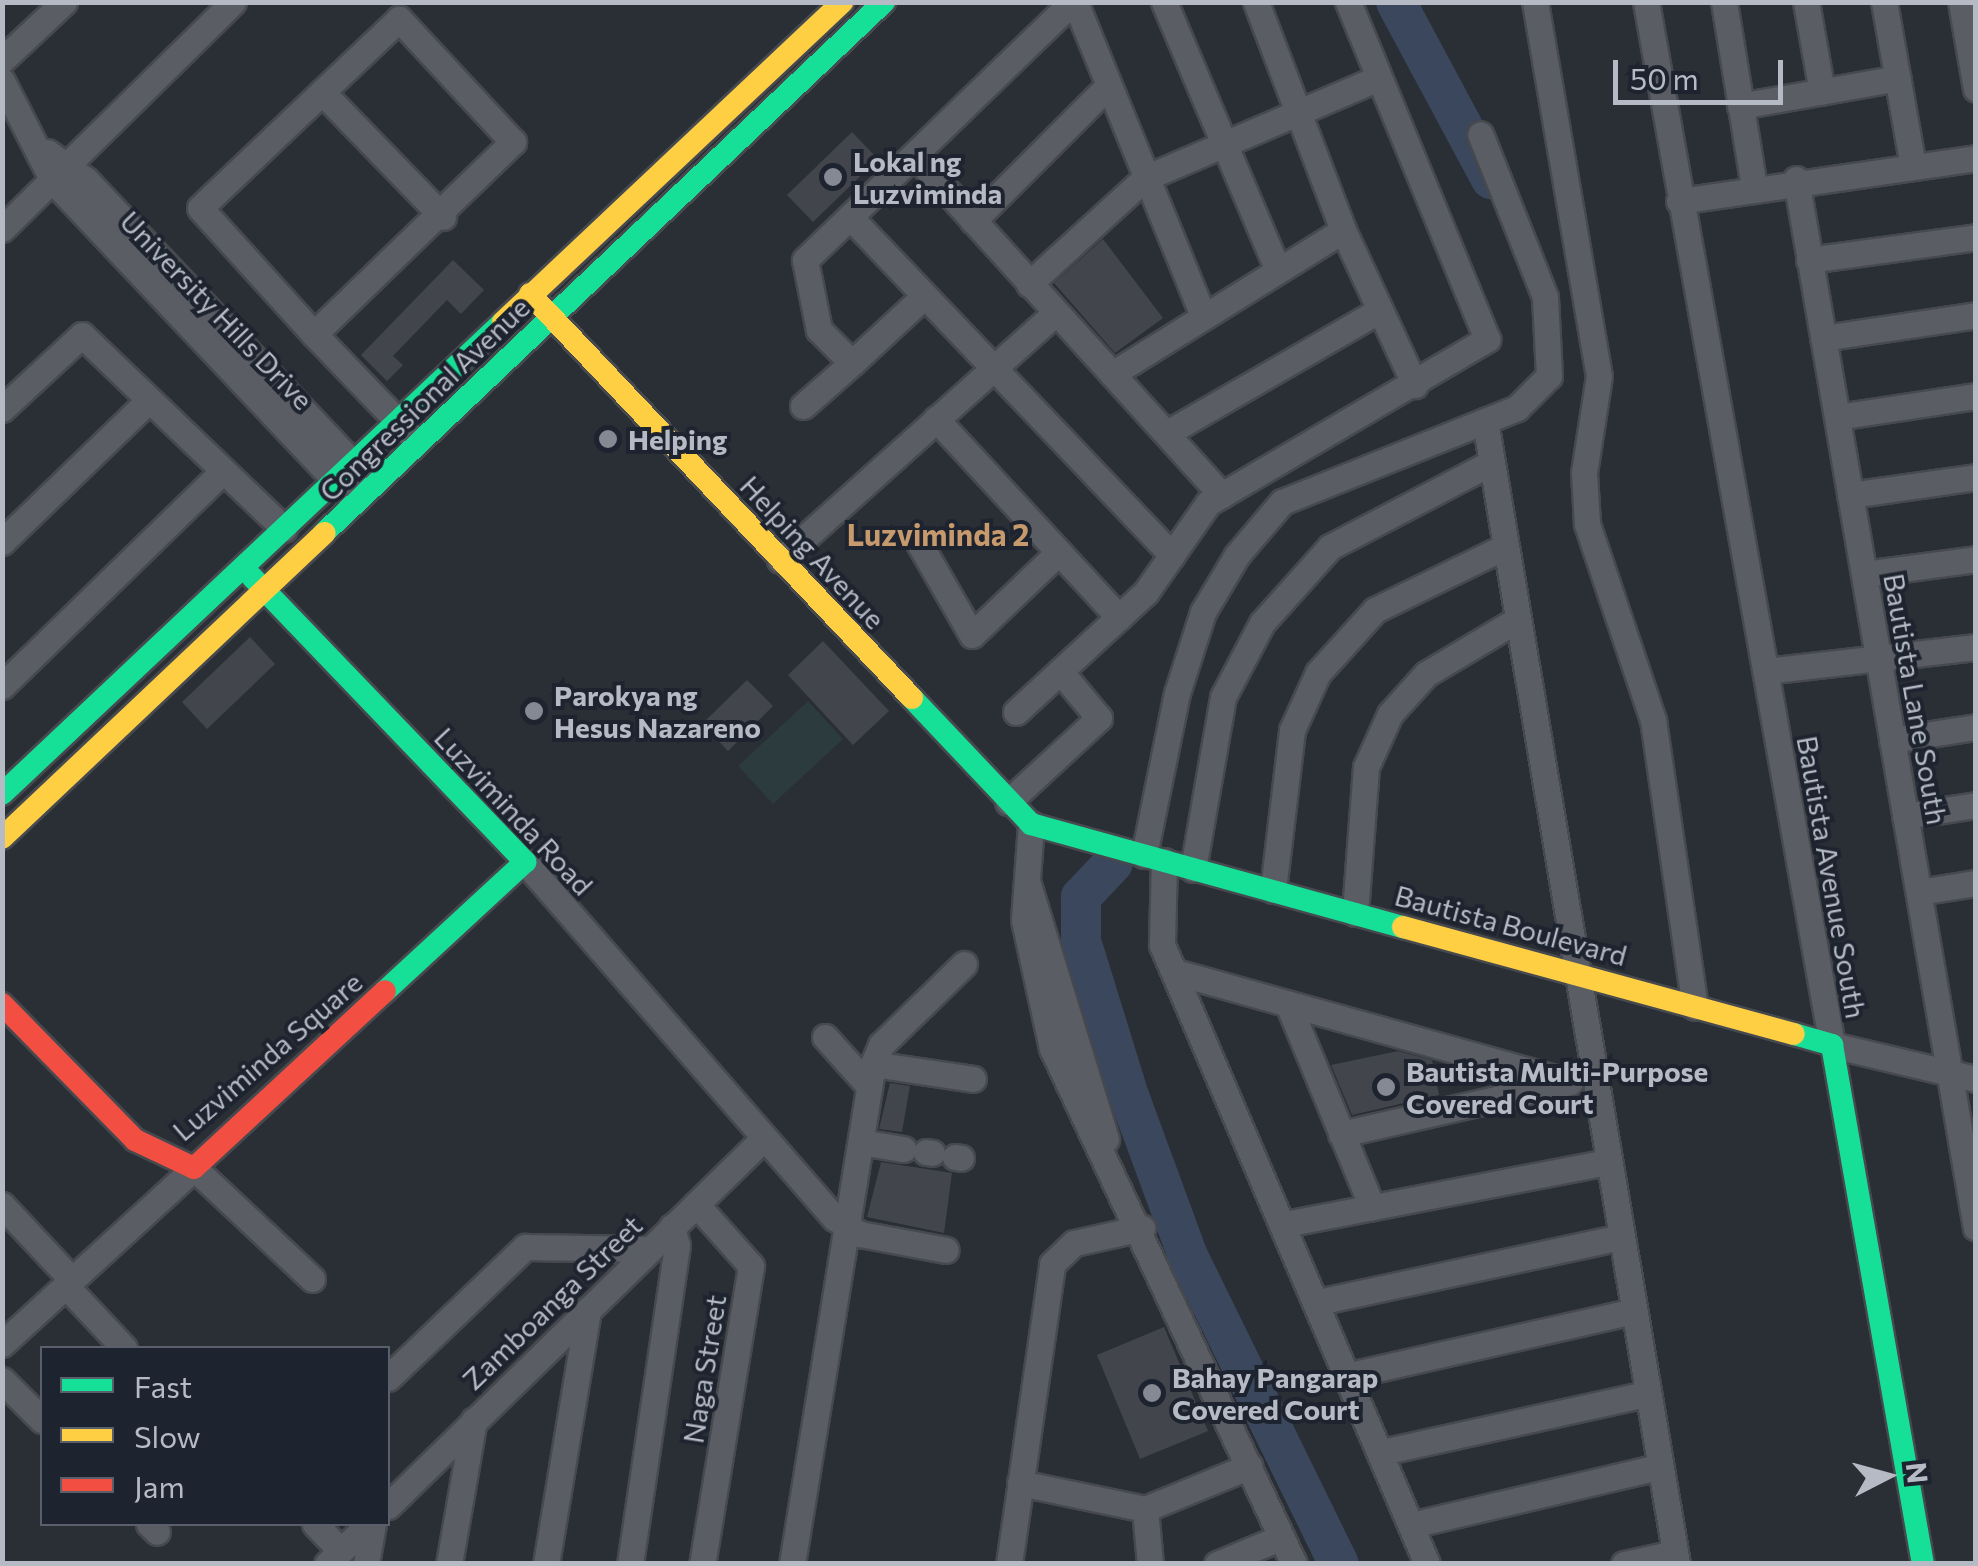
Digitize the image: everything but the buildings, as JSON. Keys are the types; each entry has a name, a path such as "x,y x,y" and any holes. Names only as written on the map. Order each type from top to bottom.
{"street":[{"path":"2,60 64,2"},
{"path":"2,230 56,166 233,2"},
{"name":"Congressional Avenue","path":"2,794 842,2"},
{"name":"Congressional Avenue","path":"2,838 267,592 884,2"},
{"path":"852,363 819,330 805,292 805,260 918,159 1074,2 1104,90 1202,313"},
{"path":"1164,2 1276,266"},
{"path":"1256,2 1342,230 1415,385"},
{"path":"1016,712 1119,616 1222,495 1488,339 1374,80 1348,2"},
{"path":"1535,2 1599,376 1584,473 1587,524 1652,720 1695,1007"},
{"name":"Bautista Avenue South","path":"1646,2 1923,1564"},
{"path":"1724,2 1754,187"},
{"path":"1806,2 1822,92"},
{"path":"1884,2 1913,166"},
{"path":"1961,2 1976,89"},
{"path":"314,334 443,217 513,142 399,19 200,208 314,334 419,443"},
{"path":"1740,106 1898,78"},
{"path":"1029,284 1144,178 1374,80"},
{"name":"University Hills Drive","path":"2,81 56,166 366,495"},
{"path":"973,221 1104,90"},
{"path":"322,92 443,217"},
{"path":"1428,1564 1174,972 1158,924 1154,858 1177,693 1203,612 1237,555 1282,502 1485,421 1536,392 1554,355 1545,297 1480,134"},
{"path":"1679,201 1796,180 1976,158"},
{"path":"918,159 1222,495"},
{"name":"Bautista Lane South","path":"1796,180 1919,892 1946,1072 1976,1228"},
{"path":"850,217 1172,555"},
{"path":"1112,374 1276,266 1342,230"},
{"path":"1809,260 1976,237"},
{"path":"530,294 553,318"},
{"path":"803,406 924,296"},
{"path":"1167,433 1378,311"},
{"path":"780,560 1055,313"},
{"path":"1823,338 1976,315"},
{"name":"Helping Avenue","path":"553,318 1031,824"},
{"path":"2,409 82,335 284,530"},
{"path":"1837,417 1976,396"},
{"path":"2,542 149,400"},
{"path":"936,420 1119,616"},
{"path":"1485,421 1573,973 1580,1080 1602,1163 1676,1558 1624,1564"},
{"path":"1193,868 1222,697 1262,622 1330,547 1491,463"},
{"path":"2,686 221,473"},
{"path":"1850,494 1976,478"},
{"path":"919,543 972,634 1059,552"},
{"path":"1273,890 1292,730 1318,673 1374,610 1504,547"},
{"path":"1864,574 1976,559"},
{"name":"Luzviminda Road","path":"245,569 525,862 760,1142 847,1226"},
{"path":"1355,913 1366,767 1390,714 1426,674 1515,622"},
{"path":"1766,670 1878,661 1976,647"},
{"path":"1008,802 1099,718 1060,671"},
{"path":"1892,740 1976,727"},
{"path":"1905,816 1976,805"},
{"path":"1031,824 1028,884 1112,1163 1294,1564"},
{"name":"Bautista Boulevard","path":"1031,824 1832,1045 1976,1078"},
{"name":"Luzviminda Square","path":"2,1004 135,1140 194,1168 525,862"},
{"path":"1919,892 1976,883"},
{"path":"792,1564 871,1075 881,1045 964,964"},
{"path":"1174,972 1580,1080"},
{"path":"1288,1004 1372,1207"},
{"path":"825,1038 871,1075 974,1079"},
{"path":"1341,1134 1580,1080"},
{"name":"Zamboanga Street","path":"390,1504 760,1142"},
{"path":"861,1142 935,1154"},
{"path":"1285,1224 1602,1163"},
{"path":"2,1344 194,1168 312,1279"},
{"name":"Naga Street","path":"696,1204 751,1266 702,1564"},
{"path":"2,1205 122,1346"},
{"path":"847,1226 946,1250"},
{"path":"630,1564 678,1245 672,1227"},
{"path":"1008,1564 1052,1264 1074,1244 1142,1228"},
{"path":"1318,1302 1616,1238"},
{"path":"390,1376 525,1248 649,1249"},
{"path":"546,1564 588,1309"},
{"path":"1350,1375 1630,1312"},
{"path":"2,1380 40,1418"},
{"path":"1382,1452 1645,1394"},
{"path":"450,1564 474,1420"},
{"path":"1020,1483 1145,1509 1250,1466"},
{"path":"1411,1525 1659,1467"},
{"path":"1145,1509 1150,1564"},
{"path":"316,1526 334,1557 369,1526"},
{"path":"366,1564 371,1526"},
{"path":"1217,1564 1282,1537"}],"shaded area":[{"path":"808,701 843,739 773,804 738,766"}],"waterway":[{"path":"1396,2 1491,179"},
{"path":"1113,863 1081,897 1081,941 1129,1096 1187,1254 1339,1564"}],"traffic: fast":[{"path":"324,533 884,2"},
{"path":"2,794 503,322"},
{"path":"252,577 525,862 385,991"},
{"path":"912,698 1031,824 1403,927"},
{"path":"1794,1034 1832,1045 1923,1564"}],"traffic: slow":[{"path":"503,322 842,2"},
{"path":"530,294 912,698"},
{"path":"2,838 324,533"},
{"path":"1403,927 1794,1034"}],"traffic: jam":[{"path":"2,1004 135,1140 194,1168 385,991"}],"place":[{"name":"Lokal ng Luzviminda","path":"833,177"},
{"name":"Helping","path":"608,439"},
{"name":"Parokya ng Hesus Nazareno","path":"534,711"},
{"name":"Bautista Multi-Purpose Covered Court","path":"1386,1087"},
{"name":"Bahay Pangarap Covered Court","path":"1152,1393"}],"district":[{"name":"Luzviminda 2","path":"938,534"}]}
